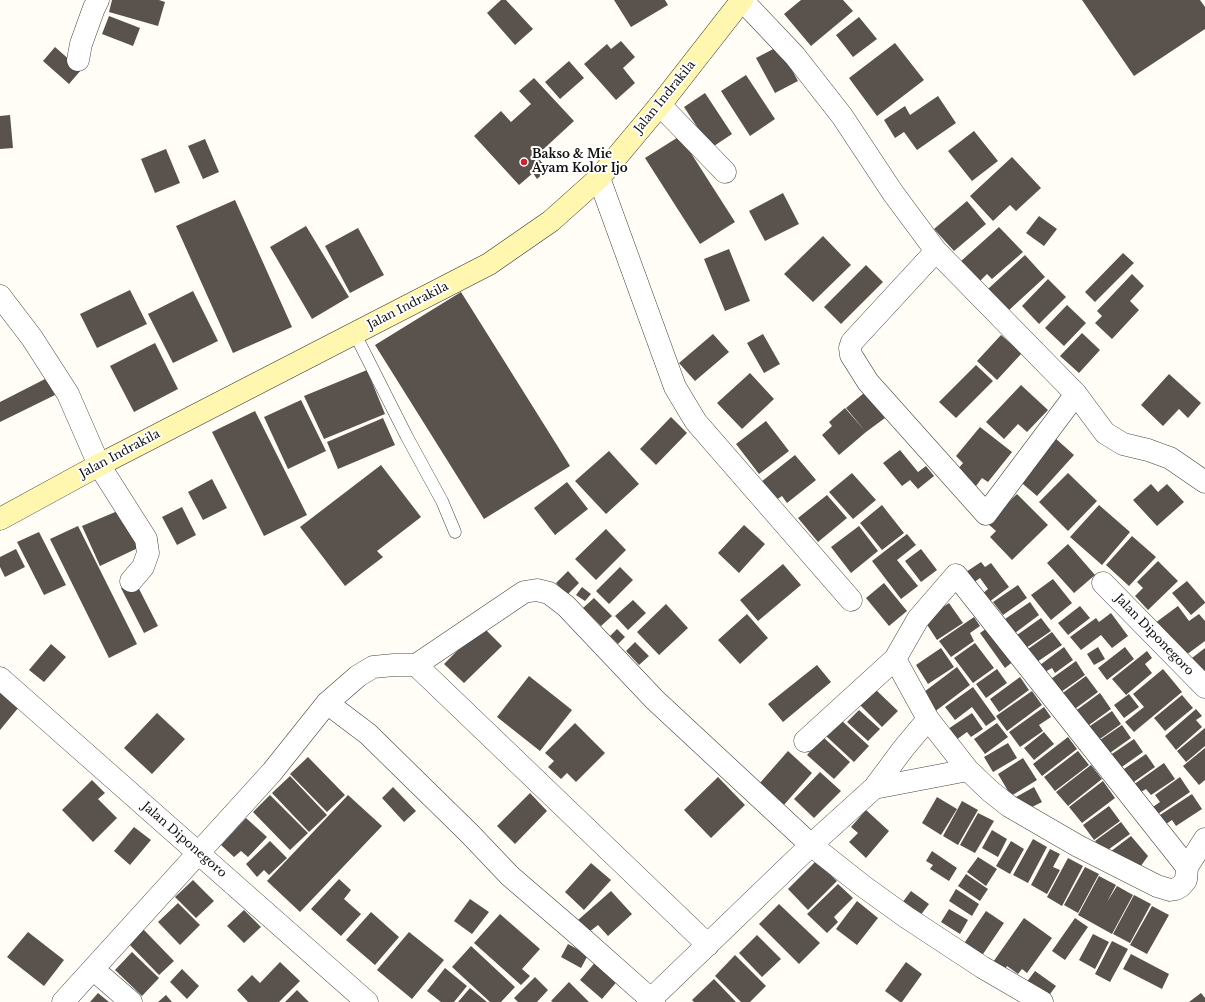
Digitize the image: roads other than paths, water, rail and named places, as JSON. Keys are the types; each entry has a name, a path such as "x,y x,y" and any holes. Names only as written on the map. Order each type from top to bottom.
{"street":[{"path":"78,60 83,39 98,0"},
{"path":"742,0 795,56 837,110 893,193 936,251 1076,394 1105,433 1124,444 1148,450 1170,458 1205,482"},
{"name":"Jalan Indrakila","path":"0,519 99,465 489,264 551,221 599,178 660,105 742,0"},
{"path":"660,105 725,172"},
{"path":"599,178 675,387 696,422 852,600"},
{"path":"936,251 852,342 850,348 851,355 868,382 986,514 1076,394"},
{"path":"0,296 32,338 68,394 99,465 146,539 148,553 143,567 131,581"},
{"path":"805,741 895,659 918,619 956,575 1187,867"},
{"name":"Jalan Diponegoro","path":"1103,583 1205,687"},
{"path":"63,1002 272,772 327,703 358,676 373,667 416,665 524,592 537,590 550,593 566,606 655,700 812,845 863,886 906,917 982,967 1042,1002"},
{"path":"895,659 928,719 968,770 990,791 1009,806 1078,846 1157,886 1170,890 1181,886 1186,880 1187,867 1205,839"},
{"path":"416,665 708,945"},
{"name":"Jalan Diponegoro","path":"0,678 367,1002"},
{"path":"327,703 368,734 470,834 510,876 574,931 651,1001 812,845 874,788 928,719"},
{"path":"874,788 968,770"},
{"path":"93,969 131,1002"}],"lane":[{"path":"355,334 407,437 442,501 455,532"}],"place":[{"name":"Bakso & Mie Ayam Kolor Ijo","path":"524,162"}]}
